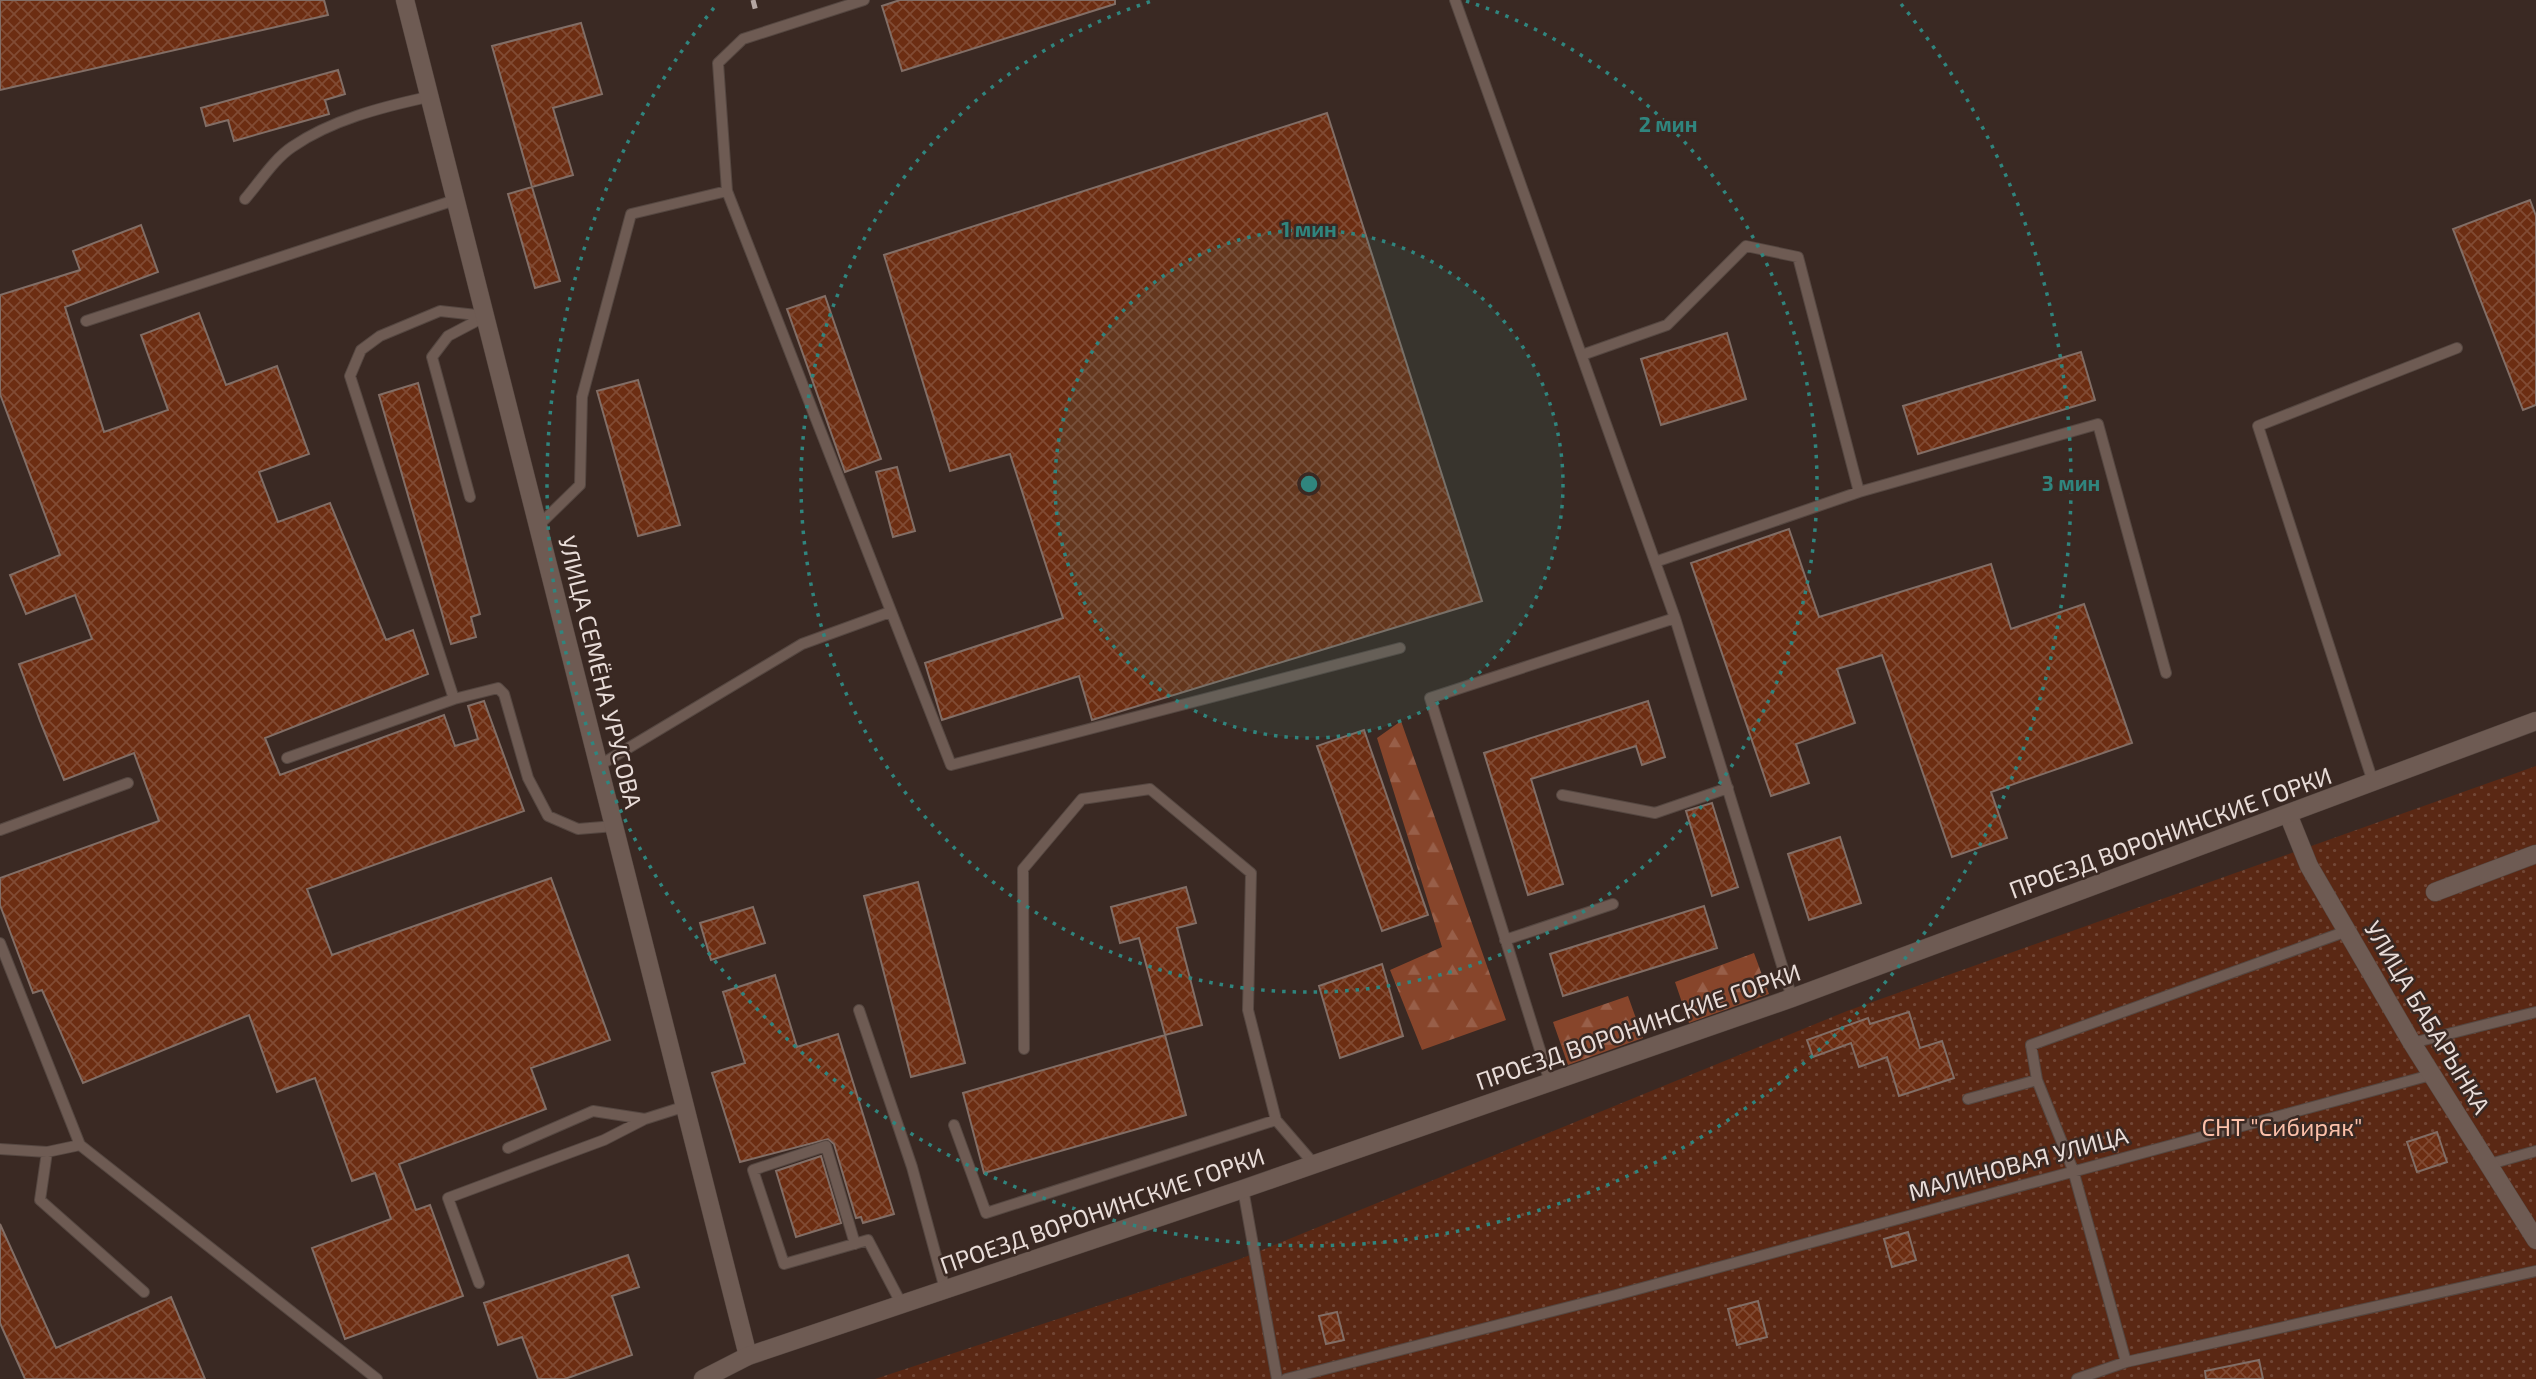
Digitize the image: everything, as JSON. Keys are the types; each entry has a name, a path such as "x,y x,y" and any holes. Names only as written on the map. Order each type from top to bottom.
{"street":[{"name":"УЛИЦА СЕМЁНА УРУСОВА","path":"404,0 748,1356"},
{"name":"ПРОЕЗД ВОРОНИНСКИЕ ГОРКИ","path":"748,1356 1243,1189 1792,998 2536,721"},
{"name":"УЛИЦА БАБАРЫНКА","path":"2288,814 2309,866 2412,1043 2536,1240"},
{"path":"2435,891 2536,854"},
{"path":"703,1379 748,1356"}],"lane":[{"path":"864,0 743,38 718,63 727,191 951,765 1400,648"},
{"path":"1455,0 1675,618 1792,998"},
{"path":"245,199 290,147 341,123 388,106 428,97"},
{"path":"539,525 580,485 582,397 631,214 727,191"},
{"path":"86,321 455,200"},
{"path":"1581,355 1667,325 1746,246 1798,257 1859,492"},
{"path":"454,699 350,376 361,350 380,336 440,311 486,316"},
{"path":"470,497 432,357 448,336 486,316"},
{"path":"2373,782 2258,426 2457,348"},
{"path":"1655,562 1859,492 2098,424 2166,673"},
{"path":"600,765 802,643 890,612"},
{"path":"1550,1082 1430,698 1675,618"},
{"path":"287,758 454,699 498,688 504,694 528,778 548,816 578,830 615,826"},
{"path":"0,830 128,783"},
{"path":"1562,795 1655,813 1728,788"},
{"path":"1024,1049 1023,869 1082,799 1150,789 1251,873 1248,1010 1276,1120 1314,1164"},
{"path":"1505,940 1613,904"},
{"path":"2126,1362 2073,1170 2037,1080 2031,1045 2347,931"},
{"path":"0,943 80,1145 377,1379"},
{"path":"859,1010 912,1167 944,1289"},
{"path":"2412,1043 2536,1012"},
{"name":"МАЛИНОВАЯ УЛИЦА","path":"1286,1379 1615,1295 2431,1075"},
{"path":"1968,1099 2037,1080"},
{"path":"479,1283 448,1198 604,1140 645,1119 686,1105"},
{"path":"508,1148 593,1111 645,1119"},
{"path":"954,1125 986,1213 1276,1120"},
{"path":"0,1149 47,1153 80,1145"},
{"path":"855,1244 826,1146 753,1170 784,1264 855,1244 868,1240 901,1303"},
{"path":"2490,1164 2536,1151"},
{"path":"47,1153 40,1200 144,1292"},
{"path":"1243,1189 1277,1379"},
{"path":"2077,1379 2126,1362 2536,1271"}],"green space":[{"path":"1401,721 1506,1020 1422,1050 1390,970 1442,947 1377,738"},
{"name":"СНТ \"Сибиряк\"","path":"2536,766 2536,1379 875,1379 1240,1259 1847,1011"},
{"path":"1754,953 1769,994 1689,1023 1675,982"},
{"path":"1628,996 1643,1038 1568,1065 1553,1022"}],"building":[{"path":"0,0 324,0 328,15 0,90"},
{"path":"900,0 1115,0 1115,4 902,71 882,6"},
{"path":"581,23 602,94 553,108 573,175 532,187 492,46"},
{"path":"338,70 345,94 325,100 329,114 234,141 228,120 206,126 201,108"},
{"path":"1327,113 1482,601 1092,720 1079,676 942,720 925,663 1063,618 1010,454 950,471 884,255"},
{"path":"532,187 560,281 535,288 508,194"},
{"path":"2530,200 2536,216 2536,405 2523,410 2453,229"},
{"path":"141,225 158,272 65,307 104,432 168,410 141,335 199,313 226,385 277,366 309,454 259,472 278,522 330,503 386,640 413,630 428,674 265,738 280,775 444,715 455,746 478,739 468,706 484,701 524,811 307,889 332,955 551,878 610,1040 531,1068 546,1109 399,1164 416,1210 430,1205 463,1296 345,1339 312,1248 391,1219 375,1173 352,1181 315,1078 277,1092 249,1015 83,1083 42,990 33,993 0,905 0,878 159,821 134,753 64,780 40,721 19,664 92,639 75,595 26,614 10,575 60,555 0,394 0,295 80,270 73,251"},
{"path":"825,296 881,459 845,472 787,309"},
{"path":"1727,333 1746,399 1661,425 1641,359"},
{"path":"2081,352 2095,400 1918,454 1903,406"},
{"path":"638,380 680,525 638,536 597,391"},
{"path":"418,383 480,614 471,617 476,637 451,644 379,395"},
{"path":"897,467 915,531 893,537 876,472"},
{"path":"1789,529 1819,617 1991,564 2011,629 2084,604 2132,743 1991,792 2007,838 1952,857 1882,655 1837,669 1855,723 1796,744 1809,783 1771,796 1691,563"},
{"path":"1648,701 1665,757 1642,765 1636,746 1531,779 1563,884 1528,895 1484,753"},
{"path":"1364,730 1428,915 1382,931 1317,746"},
{"path":"1712,803 1738,887 1712,896 1686,811"},
{"path":"1840,837 1861,903 1809,920 1788,854"},
{"path":"918,882 965,1063 911,1077 864,896"},
{"path":"1186,887 1196,923 1177,928 1202,1025 1165,1035 1139,938 1120,943 1111,907"},
{"path":"1704,906 1717,948 1563,996 1550,954"},
{"path":"753,907 765,943 711,960 700,923"},
{"path":"1382,964 1403,1036 1340,1058 1319,986"},
{"path":"775,975 797,1047 838,1034 894,1214 863,1223 861,1217 856,1218 834,1144 828,1139 740,1162 712,1073 745,1063 723,992"},
{"path":"1909,1012 1920,1048 1942,1041 1954,1078 1899,1096 1887,1057 1859,1067 1851,1043 1813,1057 1807,1040 1868,1018 1870,1024"},
{"path":"1165,1035 1186,1115 984,1173 963,1093"},
{"path":"2437,1132 2447,1162 2417,1172 2407,1142"},
{"path":"821,1156 841,1223 796,1237 776,1171"},
{"path":"0,1224 56,1348 171,1297 205,1379 25,1379 0,1323"},
{"path":"1908,1232 1916,1260 1892,1267 1884,1239"},
{"path":"628,1255 639,1287 612,1296 632,1355 565,1379 538,1379 522,1337 498,1345 484,1303"},
{"path":"1758,1301 1767,1337 1737,1345 1728,1309"},
{"path":"1337,1312 1344,1340 1326,1344 1319,1316"},
{"path":"2259,1360 2263,1379 2206,1379 2205,1371"}],"railway":[{"path":"753,0 756,12"}]}
